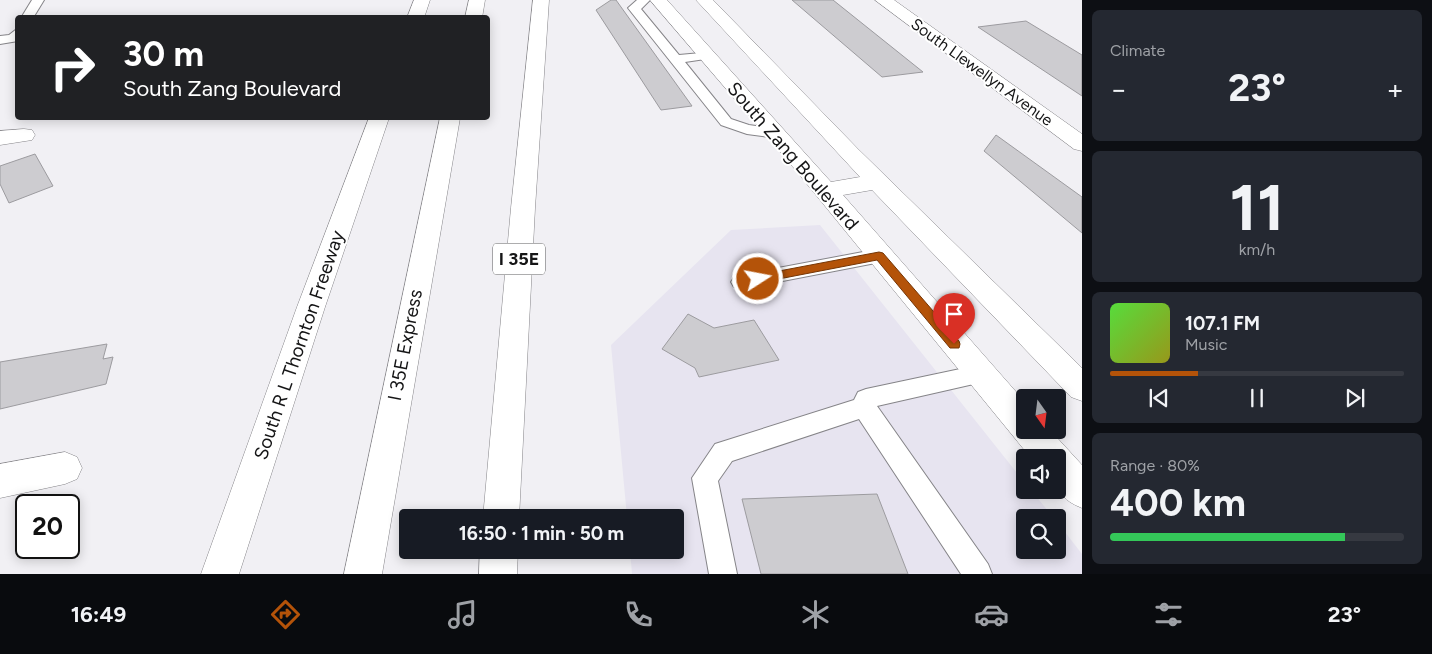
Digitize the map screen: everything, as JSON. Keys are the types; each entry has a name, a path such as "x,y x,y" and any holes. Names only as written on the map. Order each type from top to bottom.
{"main road":[{"path":"416,15 422,0"},
{"path":"474,15 477,0"},
{"name":"I 35E","path":"502,509 523,208 541,0"},
{"name":"South Zang Boulevard","path":"658,0 729,52 878,181 1082,388"},
{"name":"South Zang Boulevard","path":"704,0 729,52 776,133 1016,416"},
{"name":"South Llewellyn Avenue","path":"883,0 1082,144"},
{"name":"South R L Thornton Freeway","path":"220,574 302,334 378,120"},
{"name":"I 35E Express","path":"363,574 450,120"},
{"path":"0,138 24,135"},
{"path":"825,191 878,181"},
{"path":"1037,439 1045,449"},
{"path":"0,481 65,468"},
{"path":"1066,472 1082,491"},
{"path":"498,574 499,559"}],"lane":[{"path":"29,15 38,0"},
{"path":"644,0 634,8 726,122 747,129 776,133"},
{"path":"0,40 15,36"},
{"path":"675,60 729,52"},
{"path":"741,282 879,256"},
{"path":"978,574 864,407 866,399 979,374"},
{"path":"723,574 705,478 724,452 864,407"}],"shaded area":[{"path":"820,225 1016,472 1016,499 1038,499 1046,509 1016,509 1016,559 1066,559 1066,533 1082,554 1082,574 632,574 631,559 684,559 684,509 626,509 611,345 731,230"}],"building":[{"path":"611,0 616,0 692,106 661,110 596,10"},
{"path":"792,0 833,0 923,72 882,77"},
{"path":"1026,21 1082,55 1082,96 978,27"},
{"path":"996,135 1082,197 1082,233 984,151"},
{"path":"35,154 53,186 9,203 0,184 0,166"},
{"path":"688,314 714,328 754,320 779,360 699,377 695,368 662,349"},
{"path":"107,344 103,359 113,357 106,384 0,409 0,362"},
{"path":"877,494 908,574 761,574 742,499"}],"route":[{"path":"758,279 879,256 954,344"}]}
